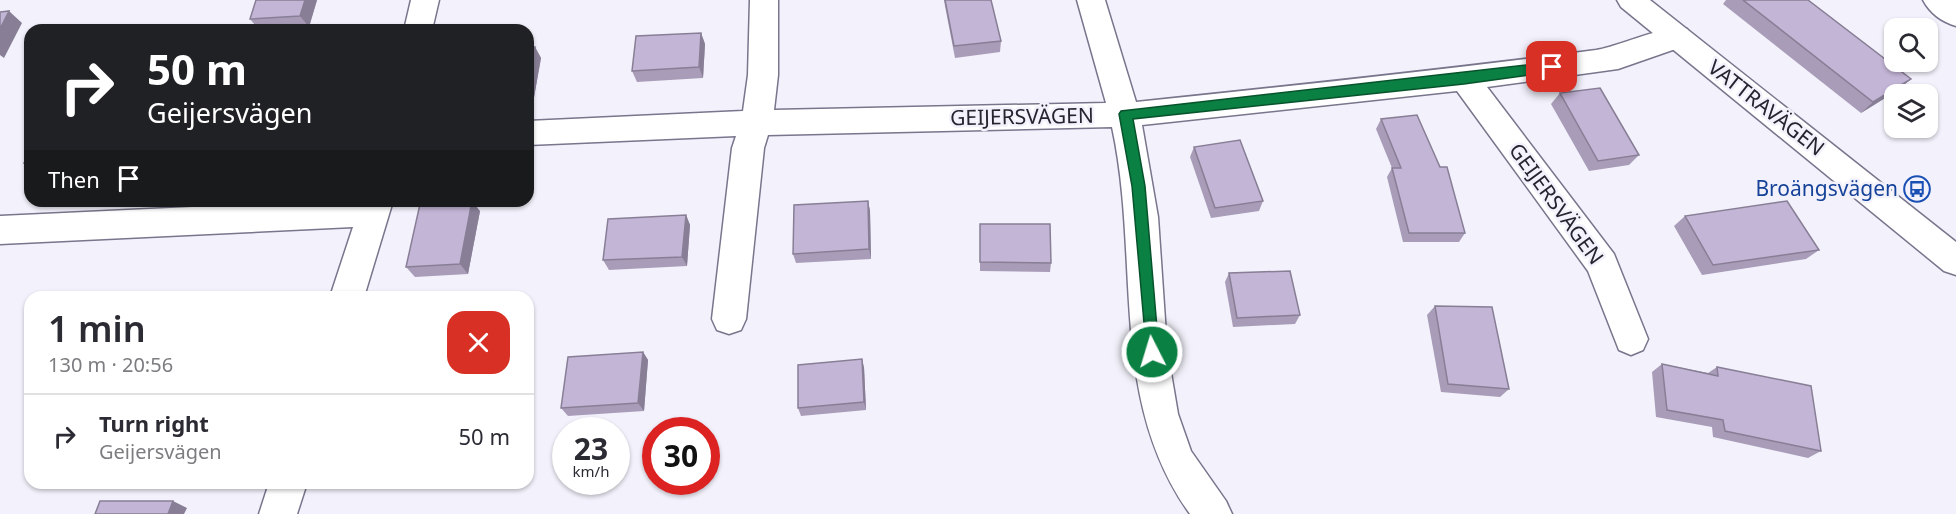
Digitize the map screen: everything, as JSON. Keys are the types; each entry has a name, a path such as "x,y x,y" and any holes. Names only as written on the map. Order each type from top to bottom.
{"street":[{"path":"419,24 424,0"},
{"path":"729,319 748,148 758,123 763,92 764,0"},
{"path":"1092,0 1126,114 1138,186 1156,399 1171,447 1193,487 1213,514"},
{"name":"VATTRAVÄGEN","path":"1631,0 1956,261"},
{"path":"1937,0 1956,15"},
{"name":"GEIJERSVÄGEN","path":"534,133 758,123 1126,114 1464,79 1618,58 1677,37"},
{"name":"GEIJERSVÄGEN","path":"1464,79 1602,264 1631,339"},
{"path":"0,230 376,207 349,291"},
{"path":"278,514 286,489"}],"building":[{"path":"256,0 305,0 300,16 250,19"},
{"path":"945,0 991,0 1001,41 954,46"},
{"path":"1743,0 1808,0 1884,58 1884,72 1902,72 1911,79 1903,84 1884,84 1884,95 1873,102"},
{"path":"9,11 0,29 0,12"},
{"path":"701,33 699,67 632,71 636,36"},
{"path":"1600,88 1639,155 1598,161 1560,93"},
{"path":"1417,115 1440,167 1447,167 1465,233 1409,233 1392,168 1401,168 1381,119"},
{"path":"1240,140 1263,201 1215,208 1194,147"},
{"path":"868,201 869,249 793,254 794,205"},
{"path":"1787,201 1819,250 1713,265 1685,216"},
{"path":"419,207 471,207 460,264 406,267"},
{"path":"686,215 682,257 603,260 608,219"},
{"path":"980,224 1050,224 1051,263 980,262"},
{"path":"1290,271 1300,315 1237,318 1229,273"},
{"path":"1435,306 1492,307 1509,389 1448,384"},
{"path":"643,352 638,403 561,408 568,357"},
{"path":"862,359 864,402 798,408 798,365"},
{"path":"1662,364 1718,376 1717,367 1811,386 1821,451 1725,431 1723,420 1667,410"},
{"path":"100,501 173,501 168,514 95,514"}],"place":[{"name":"Broängsvägen","path":"1917,189"}],"route":[{"path":"1152,352 1138,186 1126,114 1464,79 1552,67"}]}
